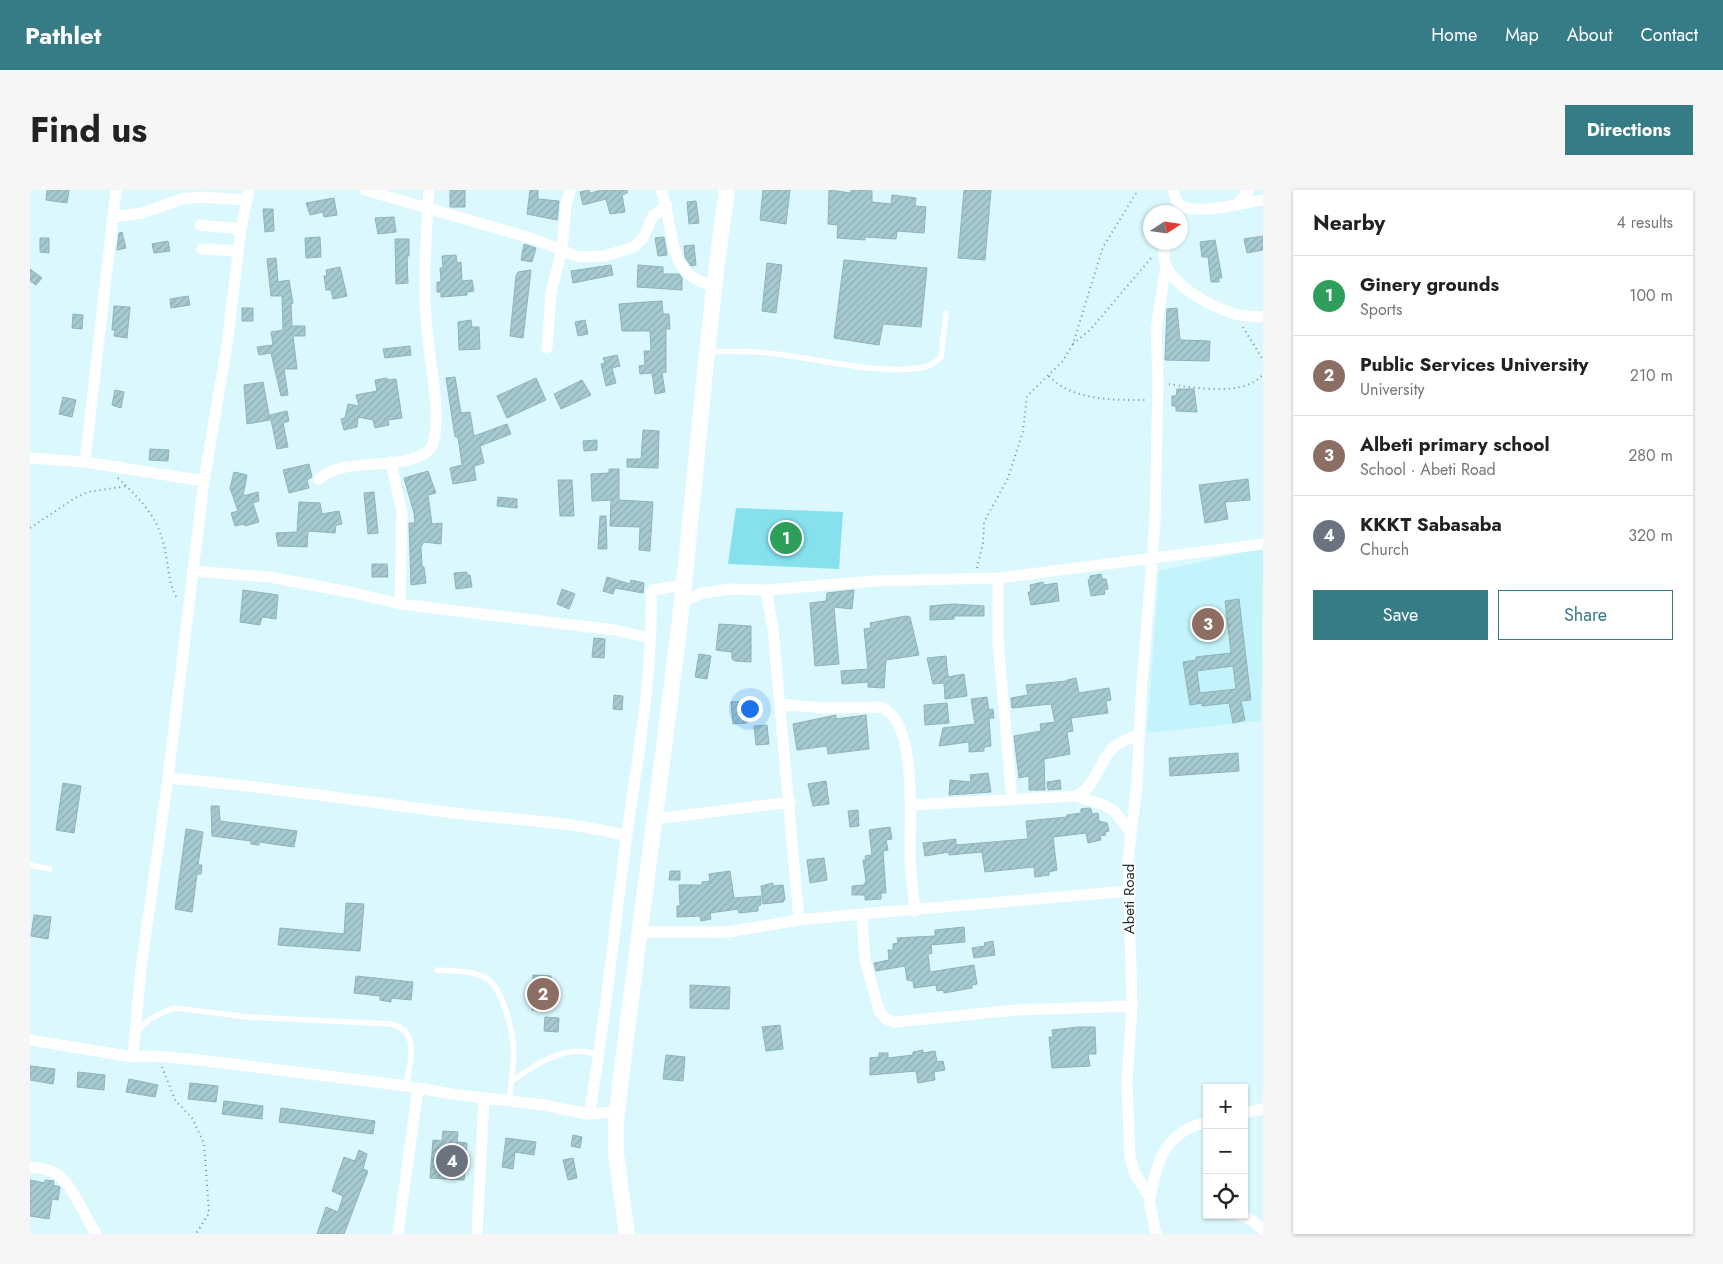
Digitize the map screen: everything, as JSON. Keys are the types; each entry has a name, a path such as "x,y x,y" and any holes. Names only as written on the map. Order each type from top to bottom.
{"main road":[{"path":"627,1234 616,1154 617,1112 682,593 713,286 727,190"}],"street":[{"path":"85,462 116,190"},
{"path":"365,190 534,239 579,257 591,257 634,247 643,238 653,216 667,205"},
{"path":"319,478 324,473 348,466 391,462 428,451 435,438 434,390 425,298 429,190"},
{"path":"547,348 551,293 562,250 566,205 570,190"},
{"path":"661,190 667,205 675,255 680,266 699,283 713,286"},
{"path":"1173,190 1177,205"},
{"path":"1237,204 1249,190"},
{"path":"113,217 142,213 182,199 248,195 241,229 227,346 204,481 168,778 141,968 133,1057"},
{"path":"1188,209 1198,210 1263,200"},
{"path":"200,225 241,229"},
{"path":"202,249 238,251"},
{"name":"Abeti Road","path":"1156,1234 1150,1198 1134,1172 1130,1156 1127,1073 1132,1006 1129,891 1131,833 1137,784 1138,734 1153,558 1158,380 1156,330 1166,265 1164,257 1165,250"},
{"path":"1166,265 1170,275 1202,300 1232,314 1263,317"},
{"path":"30,458 85,462 204,481"},
{"path":"391,462 402,513 400,604"},
{"path":"589,1114 599,1056 627,836 650,638 653,590 703,594 730,589 766,590 874,580 998,578 1263,544"},
{"path":"192,571 270,577 400,604 614,630 650,638"},
{"path":"998,578 998,641 1012,800"},
{"path":"766,590 773,629 790,802 799,920"},
{"path":"780,704 822,708 881,707 888,710 895,719 908,763 911,805 910,856 915,911"},
{"path":"1076,796 1090,786 1110,752 1117,745 1138,734"},
{"path":"168,778 246,784 480,816 593,827 627,836"},
{"path":"911,805 1076,796 1104,804 1114,811 1131,833"},
{"path":"655,819 790,802"},
{"path":"640,932 728,932 799,920 915,911 983,902 1129,891"},
{"path":"862,914 865,960 879,1011 886,1019 895,1022 1016,1010 1132,1006"},
{"path":"30,1040 133,1057 157,1056 406,1086 589,1114 617,1112"},
{"path":"398,1234 418,1088"},
{"path":"477,1234 484,1098"},
{"path":"1248,1113 1263,1109"},
{"path":"1150,1198 1154,1180 1171,1140 1192,1126 1203,1123"},
{"path":"30,1167 58,1175 68,1186 96,1234"},
{"path":"1248,1219 1263,1230"}],"lane":[{"path":"706,351 758,352 845,364 901,369 922,368 933,364 941,357 944,348 946,313"},
{"path":"30,865 50,869"},
{"path":"437,970 479,975 492,981 502,1000 514,1038 515,1056 510,1101"},
{"path":"134,1037 142,1025 165,1011 176,1008 247,1017 391,1024 402,1027 408,1032 410,1040 410,1059 406,1086"},
{"path":"512,1081 530,1069 556,1056 586,1050 599,1056"}],"path":[{"path":"1074,344 1103,247 1138,190"},
{"path":"972,579 983,543 984,522 1008,478 1019,444 1026,419 1027,396 1062,362 1074,344 1090,330 1144,264 1161,250"},
{"path":"1232,314 1252,340 1263,360"},
{"path":"1158,380 1199,388 1228,388 1248,385 1258,381 1263,374"},
{"path":"1049,376 1060,387 1121,402 1157,400"},
{"path":"105,465 150,510 159,526 172,589 177,600 188,608"},
{"path":"30,528 75,498 88,492 127,486"},
{"path":"157,1056 175,1100 192,1118 204,1143 209,1213 196,1234"}],"shaded area":[{"path":"736,508 843,512 839,569 728,564"},
{"path":"1263,548 1261,721 1147,733 1159,571"}],"building":[{"path":"47,190 69,190 67,203 46,200"},
{"path":"450,190 465,190 465,207 450,207"},
{"path":"530,190 538,190 538,199 559,201 557,220 527,214"},
{"path":"589,190 590,193 602,190 627,190 627,193 622,195 625,212 610,214 606,199 583,205 580,192"},
{"path":"763,190 790,190 786,224 760,220"},
{"path":"829,190 851,193 851,190 872,191 872,202 891,204 892,195 916,198 915,206 926,207 924,233 897,231 896,239 865,237 865,240 837,238 838,225 828,224"},
{"path":"964,190 991,190 985,260 958,258"},
{"path":"334,198 337,215 324,217 323,212 310,215 306,203"},
{"path":"696,201 699,223 689,224 687,202"},
{"path":"263,209 273,209 274,231 265,232"},
{"path":"394,217 396,232 378,234 375,218"},
{"path":"122,232 126,248 117,250 119,233"},
{"path":"1263,236 1263,250 1247,253 1244,239"},
{"path":"320,237 321,257 306,258 305,238"},
{"path":"664,237 667,255 658,256 655,238"},
{"path":"40,238 49,238 49,253 40,252"},
{"path":"395,239 409,239 409,256 407,256 408,283 396,284"},
{"path":"1215,240 1222,278 1219,278 1219,282 1211,282 1208,257 1202,257 1200,242"},
{"path":"168,241 170,251 154,253 152,244"},
{"path":"524,244 536,248 532,262 521,260"},
{"path":"694,245 696,265 691,266 685,257 684,246"},
{"path":"456,255 457,263 461,262 462,281 472,280 474,291 467,292 467,295 441,297 441,292 437,292 437,282 441,282 440,268 443,268 442,256"},
{"path":"276,258 278,282 289,280 293,303 291,304 292,326 305,326 305,336 293,336 297,369 284,369 288,395 281,396 271,353 259,355 257,347 273,345 271,332 283,330 282,296 271,296 267,259"},
{"path":"844,260 927,268 921,327 883,324 879,345 834,338"},
{"path":"767,263 782,265 776,313 762,311"},
{"path":"611,265 613,275 573,283 571,271"},
{"path":"638,265 663,267 663,274 679,274 682,278 682,290 637,287"},
{"path":"340,267 347,296 333,299 331,290 326,290 324,276 327,276 326,270"},
{"path":"30,269 42,278 36,285 30,281"},
{"path":"531,270 523,338 510,336 516,276 518,272"},
{"path":"188,296 190,305 171,308 170,299"},
{"path":"662,301 663,314 669,314 670,329 666,329 666,372 662,373 665,392 655,394 652,373 640,374 639,366 645,365 644,351 651,351 650,331 622,331 619,304"},
{"path":"114,306 130,307 127,338 114,336 115,330 112,330"},
{"path":"242,308 253,308 253,321 242,321"},
{"path":"1177,308 1180,340 1210,341 1209,361 1165,360 1167,309"},
{"path":"73,314 83,315 82,329 72,328"},
{"path":"471,320 472,327 479,327 480,349 459,350 458,322"},
{"path":"585,320 588,334 578,336 575,322"},
{"path":"410,346 411,355 385,358 383,349"},
{"path":"617,355 620,366 612,368 616,383 606,386 601,364 605,363 603,358"},
{"path":"455,377 461,413 470,412 474,436 507,424 511,434 480,446 484,463 474,466 476,480 453,484 450,468 462,465 458,437 455,437 446,378"},
{"path":"387,378 387,380 396,379 402,418 388,420 389,425 375,428 373,420 358,417 357,427 344,430 341,419 345,418 348,404 359,406 356,395 377,391 375,380"},
{"path":"536,378 546,400 507,418 497,396"},
{"path":"582,380 591,395 561,409 554,394"},
{"path":"263,382 270,420 247,424 244,385"},
{"path":"1177,389 1194,389 1197,412 1176,411 1176,406 1172,406 1172,396 1176,396"},
{"path":"115,390 124,392 121,408 112,405"},
{"path":"63,397 76,400 72,417 59,414"},
{"path":"287,411 289,421 283,423 288,447 277,449 270,415"},
{"path":"643,430 659,431 658,468 627,467 627,459 641,459"},
{"path":"597,440 597,450 584,451 583,441"},
{"path":"150,449 169,450 168,461 149,460"},
{"path":"309,464 312,477 307,480 309,488 289,493 283,470"},
{"path":"609,469 619,469 619,500 653,502 650,551 639,550 640,527 610,526 611,500 592,501 591,474 609,473"},
{"path":"428,471 436,493 428,495 432,524 442,523 441,544 424,542 421,547 422,567 424,567 426,583 411,585 409,523 415,523 404,478"},
{"path":"234,472 247,475 243,496 258,492 259,501 253,503 259,522 245,526 244,524 235,526 231,513 238,511 230,488"},
{"path":"1248,479 1250,500 1225,502 1228,519 1205,523 1199,485"},
{"path":"558,480 572,480 574,516 560,516"},
{"path":"374,492 378,533 368,534 364,493"},
{"path":"498,497 517,499 517,508 497,506"},
{"path":"299,502 320,503 322,514 339,511 342,524 336,525 335,533 308,531 307,547 278,546 276,533 297,532"},
{"path":"600,516 606,516 607,549 598,549"},
{"path":"372,564 387,564 388,577 372,577"},
{"path":"467,572 467,575 470,575 472,587 456,589 454,573"},
{"path":"1101,574 1102,579 1106,579 1108,589 1104,590 1105,594 1091,596 1088,580 1090,576"},
{"path":"607,577 630,584 631,580 644,583 643,593 615,588 613,594 603,591"},
{"path":"1043,582 1044,585 1057,583 1059,601 1031,605 1028,592 1031,592 1030,585"},
{"path":"562,589 575,594 569,609 557,604"},
{"path":"243,590 278,595 276,619 262,617 260,625 240,622"},
{"path":"854,590 852,609 834,607 839,664 815,666 810,603 826,601 827,593"},
{"path":"1239,599 1251,700 1241,701 1245,720 1233,723 1229,703 1202,706 1202,703 1190,705 1183,662 1196,660 1196,657 1231,653 1225,601","holes":["1233,666 1236,689 1200,693 1197,671"]},
{"path":"953,604 984,606 984,616 954,616 954,619 930,620 930,606"},
{"path":"906,616 910,617 919,655 886,660 884,688 868,687 868,682 842,684 841,671 868,669 864,629 871,628 870,623"},
{"path":"719,624 751,626 751,662 735,661 732,659 732,652 716,650"},
{"path":"594,638 605,639 604,658 592,657"},
{"path":"699,654 711,656 707,679 695,677"},
{"path":"946,656 948,677 964,674 967,696 945,699 944,683 933,684 927,658"},
{"path":"1076,678 1079,693 1109,688 1111,700 1106,701 1108,713 1071,718 1073,731 1067,732 1070,754 1044,759 1045,790 1029,790 1029,776 1019,778 1014,736 1041,731 1040,724 1055,722 1051,704 1012,708 1011,698 1028,695 1026,685 1067,681"},
{"path":"614,695 623,696 622,710 613,709"},
{"path":"987,697 989,710 993,709 994,718 989,718 991,746 984,747 984,751 969,752 969,742 939,746 943,728 975,724 971,699"},
{"path":"745,701 747,723 733,724 731,702"},
{"path":"947,703 949,723 925,725 924,705"},
{"path":"836,715 836,719 866,715 869,749 828,754 827,746 797,750 793,724"},
{"path":"767,725 769,744 756,745 754,726"},
{"path":"1238,753 1239,771 1170,776 1169,758"},
{"path":"988,773 991,792 949,795 950,780 971,782 970,775"},
{"path":"1060,780 1061,789 1048,790 1047,782"},
{"path":"826,781 829,804 813,806 808,784"},
{"path":"63,783 81,786 74,833 56,830"},
{"path":"211,806 219,806 220,821 297,831 294,847 259,842 259,845 251,844 251,841 212,836"},
{"path":"1089,808 1092,814 1098,813 1099,821 1107,823 1109,831 1105,832 1106,835 1100,836 1101,840 1088,843 1086,833 1053,837 1057,870 1049,872 1049,875 1035,877 1034,867 985,872 982,852 949,855 949,852 925,856 923,843 956,839 956,845 1028,839 1026,821 1067,817 1067,815 1081,813 1081,809"},
{"path":"858,810 859,826 850,827 848,811"},
{"path":"890,827 892,839 886,840 888,850 883,851 886,893 881,893 881,899 865,900 865,895 852,895 852,886 864,885 866,881 863,860 866,860 865,856 872,855 869,830"},
{"path":"186,829 203,832 198,865 202,865 201,874 197,874 192,912 175,909"},
{"path":"824,858 827,880 810,883 807,860"},
{"path":"670,871 680,871 680,880 669,880"},
{"path":"730,871 734,898 761,896 761,905 758,906 758,911 739,913 738,909 710,913 711,919 701,921 700,916 677,917 677,906 680,906 679,885 702,885 702,882 710,881 709,874"},
{"path":"773,883 773,886 783,885 785,899 783,902 763,904 761,886"},
{"path":"346,903 364,904 360,951 278,945 280,928 344,934"},
{"path":"34,915 51,917 48,939 31,936"},
{"path":"964,927 965,942 931,945 932,953 928,954 930,972 974,965 977,984 972,985 972,988 944,993 943,990 937,991 936,985 914,988 913,981 907,980 905,966 876,971 874,963 889,960 888,950 893,950 893,944 898,943 897,938 935,936 935,930"},
{"path":"993,941 995,955 974,958 972,948 985,946 984,943"},
{"path":"533,975 551,976 550,1010 532,1010"},
{"path":"356,976 413,982 411,1000 391,998 391,1002 380,1000 380,996 354,993"},
{"path":"690,985 730,987 729,1009 690,1008"},
{"path":"545,1017 559,1018 558,1032 544,1031"},
{"path":"780,1025 783,1049 766,1051 762,1027"},
{"path":"1095,1027 1096,1054 1088,1054 1090,1066 1052,1068 1049,1037 1053,1037 1052,1030"},
{"path":"923,1050 923,1053 935,1051 937,1062 943,1061 945,1070 934,1072 935,1080 918,1083 916,1071 870,1075 870,1058 879,1057 879,1053 888,1053 888,1058 913,1055 913,1052"},
{"path":"666,1055 685,1057 683,1081 663,1079"},
{"path":"30,1066 55,1069 53,1084 30,1080"},
{"path":"78,1072 105,1075 104,1090 77,1087"},
{"path":"129,1079 158,1085 155,1097 126,1092"},
{"path":"190,1083 218,1086 216,1102 188,1099"},
{"path":"224,1101 263,1106 262,1119 222,1114"},
{"path":"281,1108 375,1121 373,1134 279,1122"},
{"path":"443,1131 458,1132 457,1142 467,1143 464,1180 430,1178 433,1140 442,1141"},
{"path":"573,1135 582,1137 580,1148 571,1146"},
{"path":"506,1138 536,1142 534,1155 515,1152 513,1169 502,1167"},
{"path":"359,1150 367,1154 363,1169 368,1171 344,1234 317,1234 326,1207 338,1212 343,1196 332,1191 344,1157 355,1161"},
{"path":"573,1158 577,1178 568,1180 563,1160"},
{"path":"30,1180 45,1183 45,1180 54,1181 53,1185 60,1187 58,1200 52,1199 49,1219 30,1216"}],"place":[{"name":"Ginery grounds","path":"786,538"},
{"name":"Albeti primary school","path":"1208,624"},
{"name":"Public Services University","path":"543,994"},
{"name":"KKKT Sabasaba","path":"452,1161"}]}
